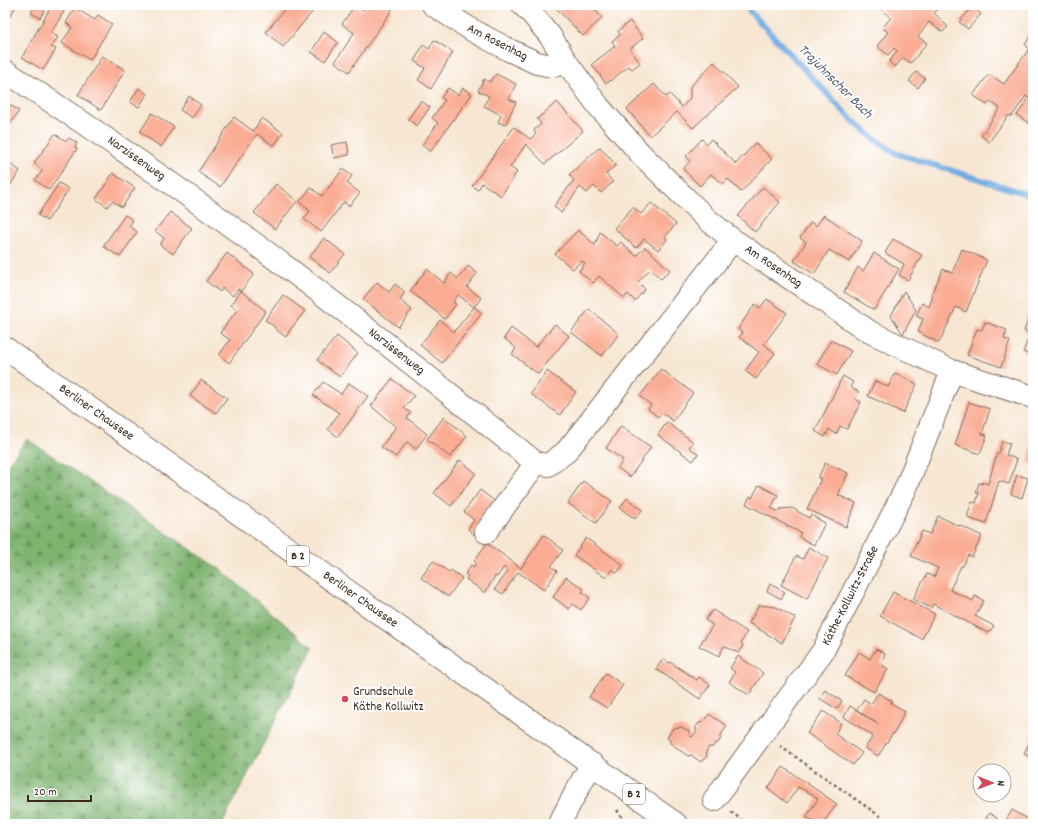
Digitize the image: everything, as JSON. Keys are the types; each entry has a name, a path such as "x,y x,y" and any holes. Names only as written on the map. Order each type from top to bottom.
{"street":[{"name":"Am Rosenhag","path":"432,5 472,30 536,63 552,66 567,63"},
{"name":"Am Rosenhag","path":"523,5 551,37 567,63 599,107 640,153 697,210 733,240 870,332 952,371 1033,397"},
{"name":"Narzissenweg","path":"5,71 106,138 209,210 343,310 536,462"},
{"path":"486,532 536,462 548,465 566,452 733,240"},
{"name":"Berliner Chaussee","path":"5,348 676,824"},
{"name":"Käthe-Kollwitz-Straße","path":"714,800 762,732 823,651 905,490 952,371"},
{"path":"559,824 582,779 592,764"}],"path":[{"path":"762,732 891,824"}],"green space":[{"path":"27,439 220,569 313,648 222,824 5,824 5,468"}],"building":[{"path":"5,5 17,5 9,18 5,16"},
{"path":"35,5 42,5 46,8 40,18 31,13"},
{"path":"52,5 67,6 51,33 58,37 51,47 56,49 43,70 22,57"},
{"path":"288,5 306,5 313,11 283,47 266,32"},
{"path":"355,5 362,10 365,5 384,5 392,10 349,72 335,62 354,33 342,24"},
{"path":"553,5 591,5 602,18 583,36"},
{"path":"879,5 908,5 911,8 913,5 944,5 942,8 940,6 934,13 948,27 942,32 929,22 918,37 927,43 911,63 903,58 895,67 889,62 897,51 894,48 888,55 877,46 888,32 882,28 891,18 878,7"},
{"path":"972,7 981,14 968,29 959,22"},
{"path":"75,8 95,20 98,15 112,24 90,60 62,43 72,27 66,23"},
{"path":"630,21 643,38 630,49 640,63 632,69 629,66 606,84 592,64 615,46 612,41 620,35 618,31"},
{"path":"324,32 338,42 325,61 311,52"},
{"path":"1033,33 1033,66 1031,65 1028,69 1033,73 1033,92 1029,98 1026,96 1012,116 1008,116 989,142 981,136 1000,108 990,101 987,105 973,95 989,74 1004,84 1029,49 1025,44"},
{"path":"434,40 453,52 431,89 418,80 425,68 414,61 423,45 429,49"},
{"path":"102,56 125,70 101,110 78,95"},
{"path":"714,62 738,87 693,128 677,112 650,136 627,109 654,84 666,97 670,94 682,107 690,98 690,87"},
{"path":"916,72 925,78 918,88 909,81"},
{"path":"496,74 516,84 509,99 516,102 505,125 498,122 501,115 484,106 489,96 478,91 484,79 490,82"},
{"path":"139,88 147,94 139,107 130,102"},
{"path":"448,88 458,95 463,88 472,94 430,152 422,145 438,123 432,118 445,100 441,98"},
{"path":"189,96 201,105 192,118 180,110"},
{"path":"1029,98 1033,101 1033,119 1030,124 1017,115"},
{"path":"5,101 19,111 5,132"},
{"path":"421,101 430,107 417,126 408,119"},
{"path":"557,102 583,131 545,164 526,144 510,167 517,172 501,196 482,183 478,190 472,186 514,127 530,139 536,134 534,130 541,124 537,119"},
{"path":"152,113 174,127 161,147 140,132"},
{"path":"234,117 253,131 262,118 283,133 274,146 257,134 220,187 198,172"},
{"path":"55,134 66,141 69,138 77,143 75,147 77,149 49,190 35,180 43,170 34,163"},
{"path":"702,139 707,144 711,139 736,164 755,143 772,159 741,192 728,179 723,184 711,174 700,186 683,169 690,161 686,156"},
{"path":"347,142 349,155 334,158 331,145"},
{"path":"600,147 616,165 606,174 613,182 601,193 594,186 587,193 580,187 561,213 554,206 574,180 569,175"},
{"path":"8,162 20,171 5,193 5,166"},
{"path":"343,169 352,176 347,183 360,193 349,206 344,202 321,232 304,219 310,211 299,202 311,188 322,196"},
{"path":"113,173 135,188 122,207 112,201 107,207 96,199"},
{"path":"59,183 69,189 47,221 38,215"},
{"path":"276,184 297,201 275,229 254,213"},
{"path":"763,187 780,202 755,232 738,216"},
{"path":"651,203 676,224 665,237 667,240 658,250 644,239 636,248 614,228 633,207 641,214"},
{"path":"170,212 192,228 173,254 160,245 164,238 155,231"},
{"path":"125,215 133,220 129,226 137,232 120,257 103,246"},
{"path":"824,215 862,241 849,262 829,250 814,274 794,261 806,242 800,238 811,222 816,226"},
{"path":"578,230 595,245 600,232 617,246 621,242 636,256 645,247 670,270 661,279 650,269 638,282 645,289 635,301 628,294 624,298 599,276 593,283 579,271 585,263 581,261 573,269 555,254"},
{"path":"324,238 345,254 330,273 309,257"},
{"path":"893,239 922,255 908,280 899,275 904,264 885,253"},
{"path":"962,249 987,260 966,312 956,307 939,343 918,332 923,319 916,316 922,303 929,307 933,296 931,295 943,269 952,273"},
{"path":"227,253 254,274 241,291 238,289 233,296 222,288 220,292 206,281"},
{"path":"874,253 899,269 874,310 844,292 858,267 863,271"},
{"path":"468,266 477,273 467,287 481,298 474,307 458,295 453,302 456,304 445,319 410,291 427,269 444,283 451,273 458,279"},
{"path":"377,282 389,292 395,284 405,292 400,300 412,310 398,327 363,299"},
{"path":"241,291 266,311 229,363 219,355 230,340 220,333 237,310 231,305"},
{"path":"904,291 916,310 903,334 891,316"},
{"path":"283,295 305,311 286,337 265,320"},
{"path":"767,299 787,313 764,344 775,353 756,379 745,371 759,352 739,337 743,333 738,329 755,304 760,308"},
{"path":"474,307 482,313 442,363 420,345 440,320 454,332"},
{"path":"589,309 619,334 602,356 571,332"},
{"path":"1031,311 1033,311 1033,356 1023,352 1030,334 1024,331"},
{"path":"985,322 1007,330 1004,339 1010,341 1001,367 967,355 977,329 982,330"},
{"path":"555,324 569,336 538,374 512,354 516,348 504,338 511,328 536,347"},
{"path":"337,336 358,353 340,377 317,360"},
{"path":"831,340 851,351 837,375 817,364"},
{"path":"661,369 693,393 673,421 662,413 658,417 648,409 651,405 640,396"},
{"path":"547,371 576,392 560,415 531,394"},
{"path":"895,373 917,384 903,413 868,396 875,381 888,387"},
{"path":"843,376 853,382 850,387 859,392 855,399 861,402 847,429 840,426 836,434 829,429 825,437 815,431"},
{"path":"392,379 414,396 404,408 411,413 407,418 427,434 416,449 407,442 396,457 381,447 396,427 371,406"},
{"path":"201,380 227,398 216,413 190,396"},
{"path":"323,382 341,394 349,383 368,396 338,437 328,429 339,413 313,395"},
{"path":"969,402 990,409 982,434 987,435 980,454 955,445"},
{"path":"444,417 467,436 450,457 427,439"},
{"path":"667,422 693,442 689,447 698,454 693,461 658,435"},
{"path":"621,426 651,447 630,477 618,468 623,460 606,448"},
{"path":"1033,439 1033,464 1028,462"},
{"path":"1002,441 1010,443 1006,455 1017,459 1009,484 999,481 986,524 968,518 968,514 972,502 976,503 979,493 976,493 979,483 982,484 982,482 988,484"},
{"path":"460,460 476,473 451,506 434,493"},
{"path":"825,463 848,473 838,495 856,503 846,527 807,509 821,479 818,478"},
{"path":"1017,475 1028,478 1022,498 1011,494"},
{"path":"583,481 612,501 596,523 568,503"},
{"path":"759,485 778,495 771,508 779,512 780,509 792,508 809,518 811,515 825,523 814,545 799,537 801,533 746,504 750,496 752,498"},
{"path":"480,490 497,503 475,535 468,529 474,520 464,512"},
{"path":"627,498 642,510 635,519 620,508"},
{"path":"938,516 982,536 972,557 968,555 963,566 961,566 950,590 973,601 975,596 984,601 975,616 994,626 988,633 933,604 931,608 913,599 927,574 934,577 938,568 911,556 922,531 930,534"},
{"path":"544,535 563,550 551,566 557,571 544,590 518,572 503,594 495,589 508,571 504,567 497,577 495,576 485,593 466,579 468,576 465,574 471,565 474,567 476,563 474,561 487,543 521,568"},
{"path":"586,538 623,565 617,573 612,569 606,578 574,555"},
{"path":"809,547 828,558 807,599 781,585 796,556 803,559"},
{"path":"433,561 449,572 451,570 462,578 448,597 421,578"},
{"path":"566,577 584,589 582,592 590,598 581,610 573,604 569,609 553,597"},
{"path":"770,584 785,592 781,599 767,591"},
{"path":"893,592 935,614 922,639 880,616"},
{"path":"759,605 776,607 795,618 782,643 749,623"},
{"path":"713,610 747,632 741,643 743,645 739,653 724,646 719,656 699,646 713,625 705,620"},
{"path":"876,649 885,654 881,664 888,669 874,692 845,676 859,652 870,659"},
{"path":"738,656 763,673 749,695 729,682 735,672 730,668"},
{"path":"663,659 697,680 699,677 710,685 700,699 656,669"},
{"path":"606,673 623,685 607,708 589,697"},
{"path":"825,690 842,701 837,709 819,698"},
{"path":"878,693 905,711 894,734 893,733 878,756 865,748 873,736 844,717 850,706 879,725 857,710 864,699 871,704"},
{"path":"823,711 841,723 835,734 862,753 853,765 807,733"},
{"path":"709,714 727,726 718,743 715,743 713,747 709,747 706,752 707,756 701,762 691,755 688,756 670,743 670,739 667,738 673,728 681,727 689,731 689,735 692,737 696,732 696,727 699,723 703,722"},
{"path":"1033,734 1033,758 1024,754"},
{"path":"783,767 837,804 822,824 818,824 806,817 818,799 812,794 798,787 787,803 768,788"},
{"path":"1012,810 1033,822 1033,824 1004,824"},
{"path":"989,813 997,818 993,824 983,824"}],"waterway":[{"name":"Trajuhnscher Bach","path":"744,5 849,117 872,137 895,153 1033,196"}],"place":[{"name":"Grundschule Käthe Kollwitz","path":"345,699"}]}
